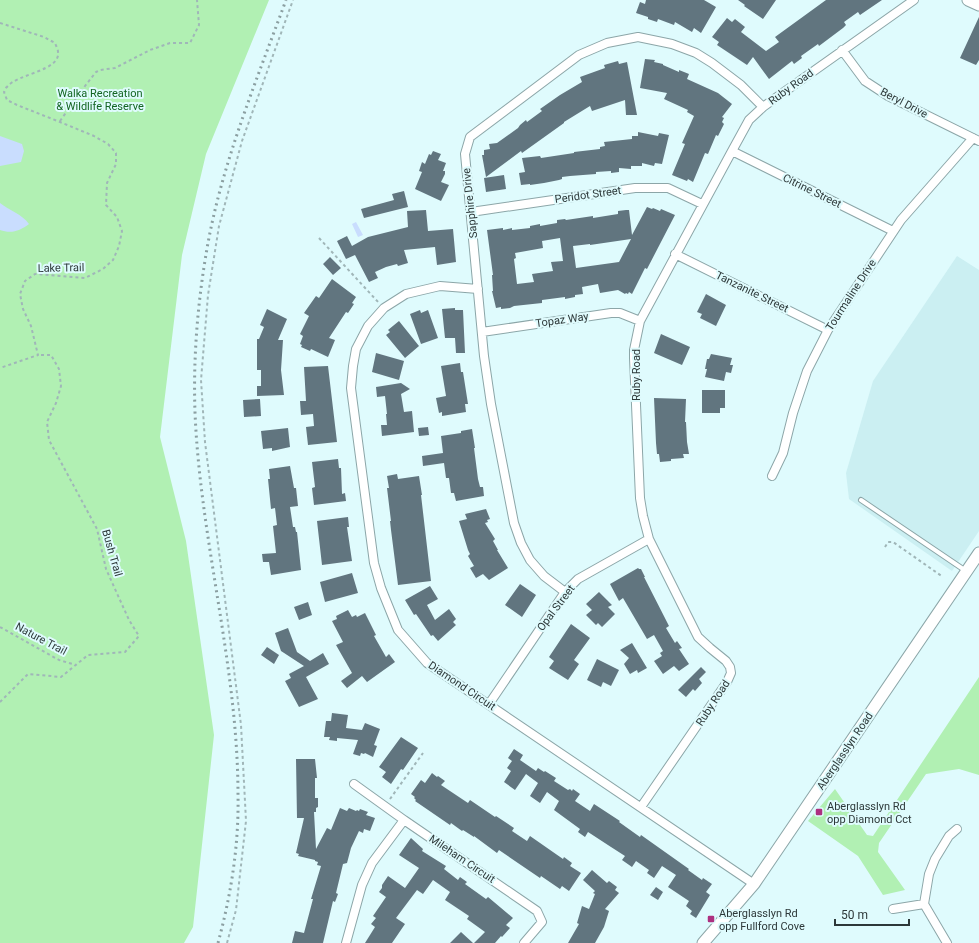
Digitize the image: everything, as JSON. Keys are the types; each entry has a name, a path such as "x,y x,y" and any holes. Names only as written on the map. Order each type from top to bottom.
{"main road":[{"path":"968,0 979,5"},
{"name":"Aberglasslyn Road","path":"704,943 754,884 979,553"}],"street":[{"name":"Ruby Road","path":"641,808 731,674 730,667 726,661 698,637 649,539 643,516 640,498 634,374 634,350 640,321 702,204 749,120 763,107 914,0"},
{"name":"Sapphire Drive","path":"565,592 544,576 530,560 518,537 514,523 491,404 484,356 465,154 470,137 579,55 607,42 638,37 672,44 696,53 741,85 763,107"},
{"name":"Beryl Drive","path":"842,50 865,81 888,96 976,139"},
{"name":"Tourmaline Drive","path":"772,476 783,453 793,413 807,371 828,330 901,220 976,139"},
{"name":"Citrine Street","path":"732,151 893,231"},
{"name":"Peridot Street","path":"471,212 635,188 668,188 702,204"},
{"name":"Tanzanite Street","path":"675,254 828,330"},
{"name":"Diamond Circuit","path":"478,289 440,286 406,294 384,308 368,326 356,349 351,388 374,563 381,588 398,630 427,663 754,884"},
{"name":"Topaz Way","path":"482,332 611,313 620,313 640,321"},
{"name":"Opal Street","path":"489,704 565,592 578,579 649,539"},
{"name":"Mileham Circuit","path":"354,784 537,911 542,922 524,943"},
{"path":"346,943 362,885 372,863 404,820"},
{"path":"947,943 924,904 929,874 935,859 949,836 957,829"},
{"path":"893,909 924,904"}],"lane":[{"path":"861,500 967,571"}],"path":[{"path":"60,122 84,86 96,72 115,68 150,50 170,43 190,43 199,25 197,0"},
{"path":"227,943 236,910 246,821 242,725 205,442 201,380 208,295 219,226 242,141 293,0"},
{"name":"Lake Trail","path":"0,23 44,37 55,43 58,53 56,61 48,67 33,72 7,86 4,92 7,100 103,141 116,153 116,164 107,183 106,205 117,217 122,231 119,246 113,260 103,269 85,278 35,274 25,282 20,294 23,309 31,326 38,355"},
{"path":"319,238 384,308"},
{"path":"0,368 38,355"},
{"name":"Bush Trail","path":"0,702 28,674 61,676 88,655 124,652 139,636 129,620 106,569 97,529 49,440 48,422 61,386 59,369 52,355 38,355"},
{"path":"885,547 888,542 893,542 943,577"},
{"name":"Nature Trail","path":"0,626 60,660 76,665"},
{"path":"385,806 424,753"}],"shaded area":[{"path":"0,136 22,144 24,151 21,162 0,166"},
{"path":"0,203 23,218 29,224 15,231 8,232 0,230"},
{"path":"356,222 363,235 358,237 352,224"},
{"path":"957,256 979,270 979,531 952,571 849,499 846,473 873,381"}],"green space":[{"name":"Walka Recreation & Wildlife Reserve","path":"0,0 269,0 206,154 182,255 160,437 186,541 214,735 193,927 184,943 0,943"},
{"path":"979,677 979,775 959,769 926,774 879,843 878,852 905,890 883,895 858,856 808,821 835,789 867,835 873,836"}],"building":[{"path":"646,0 704,0 716,7 701,33 694,28 692,32 675,22 674,25 658,19 657,22 636,13 640,2 645,4"},
{"path":"738,0 776,0 763,19"},
{"path":"826,0 882,0 860,15 858,12 844,22 846,25 843,28 819,46 818,44 801,56 802,58 794,64 792,61 769,79 753,57 747,65 717,45 719,42 712,37 727,18 732,22 735,19 745,27 741,32 766,51 779,42 775,37"},
{"path":"979,17 979,60 976,65 960,58"},
{"path":"645,59 655,60 654,62 663,64 679,72 679,70 689,74 687,79 718,93 732,104 722,117 724,118 722,122 724,124 718,136 716,135 708,154 705,153 693,182 688,179 687,181 672,175 685,144 682,143 694,116 687,112 688,110 664,99 667,93 640,88"},
{"path":"618,61 619,64 627,62 637,115 626,115 625,100 592,111 590,106 564,122 522,153 521,151 486,177 482,155 484,155 484,150 490,149 489,144 497,143 518,128 526,120 527,122 542,111 540,109 582,82 580,77 605,68 604,65"},
{"path":"638,132 658,136 659,133 669,135 662,164 655,163 654,166 642,163 642,166 631,166 631,169 619,168 619,172 596,172 596,174 562,177 562,179 559,180 544,183 521,185 519,173 525,172 522,158 540,156 541,158 600,149 600,147 605,146 604,142 632,139 632,136 638,136"},
{"path":"433,151 441,154 438,160 446,163 443,171 445,171 445,174 441,182 449,185 441,201 415,189 422,172 419,171 422,162 425,164 429,154 431,155"},
{"path":"504,175 506,189 486,192 484,178"},
{"path":"404,191 408,207 364,218 361,209 394,200 392,194"},
{"path":"647,207 660,211 661,209 675,215 647,269 645,268 632,294 629,292 628,294 625,294 618,290 600,293 598,284 582,287 583,294 575,295 575,297 542,300 542,303 514,306 510,308 496,308 492,291 493,275 487,230 503,228 503,230 512,228 512,230 530,228 530,226 540,224 540,226 557,223 557,220 593,216 593,218 618,214 618,211 629,210 632,235","holes":["560,238 563,261 551,262 553,271 532,274 534,282 517,284 514,259 516,258 515,253 543,248 542,241","631,239 619,262 576,268 573,246"]},
{"path":"426,210 428,231 453,229 456,262 437,265 435,247 404,250 408,263 386,267 375,272 378,278 369,282 355,255 346,259 337,241 347,236 352,246 368,237 408,227 407,211"},
{"path":"330,257 341,268 333,275 323,264"},
{"path":"332,279 356,297 352,303 354,304 348,313 346,312 329,338 335,340 328,357 311,349 310,351 301,347 302,345 300,344 303,336 300,334 309,316 304,313 316,296 319,298"},
{"path":"706,294 726,305 716,326 700,318 702,314 697,312"},
{"path":"455,308 455,310 463,310 465,353 456,353 455,338 445,338 442,309"},
{"path":"267,309 287,319 278,340 283,340 281,370 284,395 257,396 257,386 261,386 261,370 257,370 257,339 259,339 264,327 260,325"},
{"path":"420,310 421,313 428,310 438,338 421,344 410,314"},
{"path":"399,321 419,346 405,358 386,335 390,332 388,330"},
{"path":"661,334 690,347 682,365 654,353"},
{"path":"376,353 404,361 399,380 372,372"},
{"path":"711,354 732,358 730,365 733,365 731,373 726,372 724,381 705,377 707,359 709,359"},
{"path":"460,363 461,372 463,372 468,404 465,404 466,412 442,416 442,412 439,413 436,398 446,396 441,366"},
{"path":"328,366 337,442 308,445 306,427 314,426 313,414 301,415 300,401 306,401 304,367"},
{"path":"401,383 410,389 401,394 404,412 412,411 414,432 382,436 381,425 387,425 385,396 377,397 376,387"},
{"path":"702,390 725,390 725,408 720,408 720,413 702,413"},
{"path":"654,398 686,399 685,422 689,454 683,454 684,458 660,462 659,454 657,454"},
{"path":"260,399 261,416 244,417 243,400"},
{"path":"428,427 429,435 419,436 418,428"},
{"path":"288,428 290,447 272,451 272,448 263,449 261,431"},
{"path":"472,429 478,479 480,487 483,487 484,496 456,501 454,493 451,493 449,478 446,478 444,463 423,466 422,456 443,453 441,436 461,433 461,431"},
{"path":"338,459 339,468 341,468 342,494 345,493 346,501 314,505 312,488 315,487 312,462"},
{"path":"290,466 294,488 296,488 298,506 290,507 293,527 295,527 297,532 301,570 271,575 269,562 263,562 262,554 276,553 273,526 277,525 275,508 271,509 268,479 270,479 269,469"},
{"path":"397,474 398,479 419,476 431,581 398,585 387,488 389,488 387,476"},
{"path":"486,509 490,519 485,523 495,539 493,541 497,550 508,568 489,580 483,574 476,578 470,568 474,566 468,556 470,554 459,521 467,519 465,514"},
{"path":"348,517 349,527 347,527 352,561 322,565 317,521"},
{"path":"638,568 641,569 669,626 666,628 675,643 677,641 682,648 679,649 689,664 679,671 674,666 663,674 654,661 662,656 660,653 663,651 654,635 647,639 623,598 619,601 610,584"},
{"path":"352,573 358,593 325,602 320,582"},
{"path":"520,584 536,595 522,617 505,605"},
{"path":"430,586 438,599 427,605 435,620 449,609 456,619 453,622 456,625 438,641 433,635 431,636 416,614 414,615 405,600"},
{"path":"599,592 612,605 608,607 615,614 602,627 598,623 596,625 586,615 592,610 586,604"},
{"path":"308,602 312,615 299,620 294,607"},
{"path":"348,610 352,617 356,615 357,617 365,613 376,635 374,636 386,657 389,654 395,662 367,682 362,676 347,688 341,681 352,673 336,645 343,642 332,621 337,619 336,616"},
{"path":"571,624 590,638 574,660 579,664 568,680 549,668 554,661 549,657"},
{"path":"288,628 297,652 310,661 323,653 329,664 306,677 318,699 299,707 285,681 291,678 289,674 304,666 281,651 275,633"},
{"path":"632,643 647,668 638,673 637,670 630,674 624,664 629,658 620,650"},
{"path":"267,647 279,655 274,664 261,655"},
{"path":"597,659 619,670 611,686 603,682 601,687 587,680"},
{"path":"701,667 706,672 699,679 702,683 695,691 693,689 686,697 678,690"},
{"path":"332,713 348,715 346,728 362,730 365,723 380,729 374,745 377,746 373,757 365,753 361,753 360,756 353,754 358,740 337,738 337,741 329,740 330,737 324,737 326,721 331,721"},
{"path":"401,737 418,748 403,770 401,769 391,784 382,777 386,772 379,767"},
{"path":"514,749 523,755 520,760 536,771 538,768 544,772 545,771 556,778 554,781 568,790 570,789 572,791 573,789 580,794 575,801 590,811 594,804 620,821 619,822 640,837 641,835 702,880 703,878 712,884 706,892 710,895 696,918 690,914 692,911 686,906 689,901 668,887 676,875 662,866 654,878 647,873 649,870 636,861 632,867 622,860 625,856 588,832 585,837 578,832 580,829 554,810 559,801 547,792 540,803 530,796 538,783 526,774 515,790 504,782 511,771 507,768 512,761 508,758"},
{"path":"296,759 315,759 317,778 315,778 315,798 318,798 318,807 316,808 316,812 314,812 316,849 327,828 331,830 340,808 347,811 349,808 356,811 359,811 360,809 368,812 366,815 375,818 370,831 364,829 363,833 359,831 351,848 347,863 343,864 336,893 338,894 335,902 333,901 323,943 292,943 295,931 304,933 313,899 311,899 321,866 317,865 318,862 315,860 298,856 299,854 296,853 304,818 297,818"},
{"path":"432,773 445,781 441,785 468,803 470,800 495,817 496,816 514,828 512,831 527,841 530,836 563,859 564,857 572,863 570,866 581,873 569,891 562,886 560,889 541,876 540,878 499,850 497,853 474,836 463,830 462,831 451,823 450,825 415,801 415,797 411,794 421,780 425,783"},
{"path":"411,838 423,849 422,851 446,866 444,869 458,880 460,877 467,882 465,884 486,899 488,897 513,918 506,925 510,928 502,937 501,936 495,943 474,943 485,932 467,919 469,916 445,900 450,892 433,880 423,894 417,890 396,918 405,924 392,943 365,943 375,927 371,924 376,918 373,916 386,897 379,892 388,876 405,888 419,868 399,855"},
{"path":"592,870 607,883 609,881 617,887 615,890 619,893 605,909 609,911 604,927 595,943 568,943 579,924 577,923 582,906 589,909 595,894 593,893 595,891 583,880"},
{"path":"656,887 663,892 658,900 650,895"},
{"path":"461,932 473,943 450,943"}],"railway":[{"path":"218,943 227,907 236,851 238,795 232,699 198,460 195,412 197,327 201,285 208,243 222,182 242,120 286,0"}],"place":[{"name":"Aberglasslyn Rd opp Diamond Cct","path":"819,812"},
{"name":"Aberglasslyn Rd opp Fullford Cove","path":"711,919"}]}
